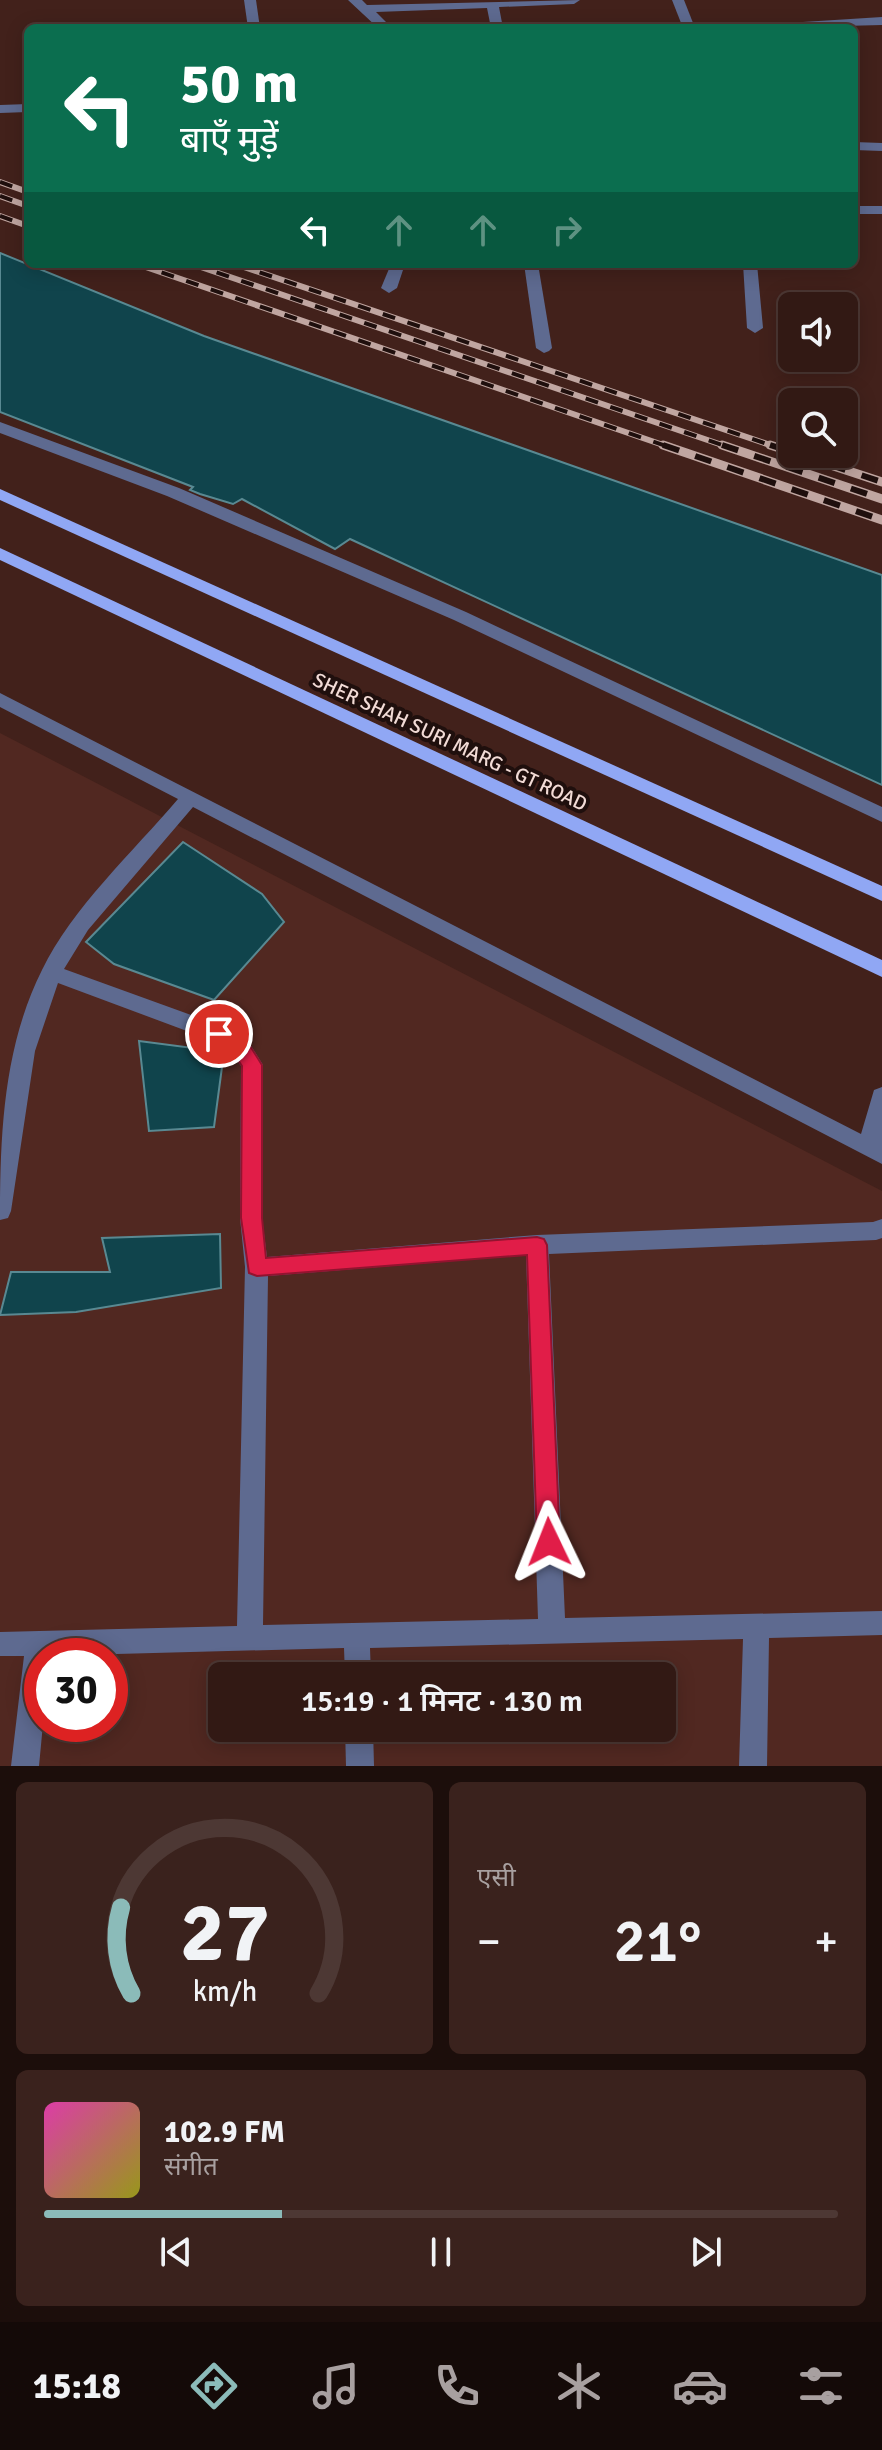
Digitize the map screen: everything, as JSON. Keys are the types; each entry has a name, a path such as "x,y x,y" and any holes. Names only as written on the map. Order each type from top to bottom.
{"main road":[{"name":"SHER SHAH SURI MARG - GT ROAD","path":"0,494 882,894"},
{"name":"SHER SHAH SURI MARG - GT ROAD","path":"0,553 882,969"}],"street":[{"path":"250,0 253,24"},
{"path":"354,0 382,24"},
{"path":"365,9 574,0"},
{"path":"678,0 687,24"},
{"path":"492,3 496,24"},
{"path":"834,24 882,21"},
{"path":"0,109 24,108"},
{"path":"858,146 882,147"},
{"path":"858,210 882,210"},
{"path":"389,288 396,268"},
{"path":"532,268 544,348"},
{"path":"750,268 755,328"},
{"path":"0,427 173,492 460,616 882,815"},
{"path":"0,699 875,1151 882,1096"},
{"path":"0,1211 24,1051 51,972 81,925 191,797"},
{"path":"51,972 219,1034 240,1047 252,1065 251,1218 257,1267 250,1639"},
{"path":"257,1267 537,1245 876,1231 882,1228"},
{"path":"537,1245 552,1631"},
{"path":"128,1642 882,1623"},
{"path":"753,1766 756,1626"},
{"path":"357,1635 358,1662"},
{"path":"0,1644 24,1644"},
{"path":"25,1766 28,1742"},
{"path":"359,1742 360,1766"}],"shaded area":[{"path":"0,733 882,1191 882,1766 0,1766"}],"building":[{"path":"0,253 24,263 24,268 37,268 204,336 882,575 882,785 350,539 335,549 242,499 233,504 200,494 190,490 193,487 0,412"},
{"path":"183,842 262,894 284,922 214,1000 114,964 86,942"},
{"path":"139,1041 224,1052 214,1127 149,1131"},
{"path":"220,1234 221,1288 76,1312 0,1315 11,1272 110,1272 102,1238"}],"railway":[{"path":"0,182 24,191"},
{"path":"0,196 24,205"},
{"path":"0,216 24,225"},
{"path":"149,268 669,447"},
{"path":"204,268 728,447"},
{"path":"247,268 771,445"},
{"path":"663,445 882,520"},
{"path":"722,445 882,499"},
{"path":"771,445 778,448"},
{"path":"771,445 776,447"},
{"path":"840,468 882,482"}],"route":[{"path":"219,1034 240,1047 252,1065 251,1218 257,1267 537,1245 549,1542"}]}
